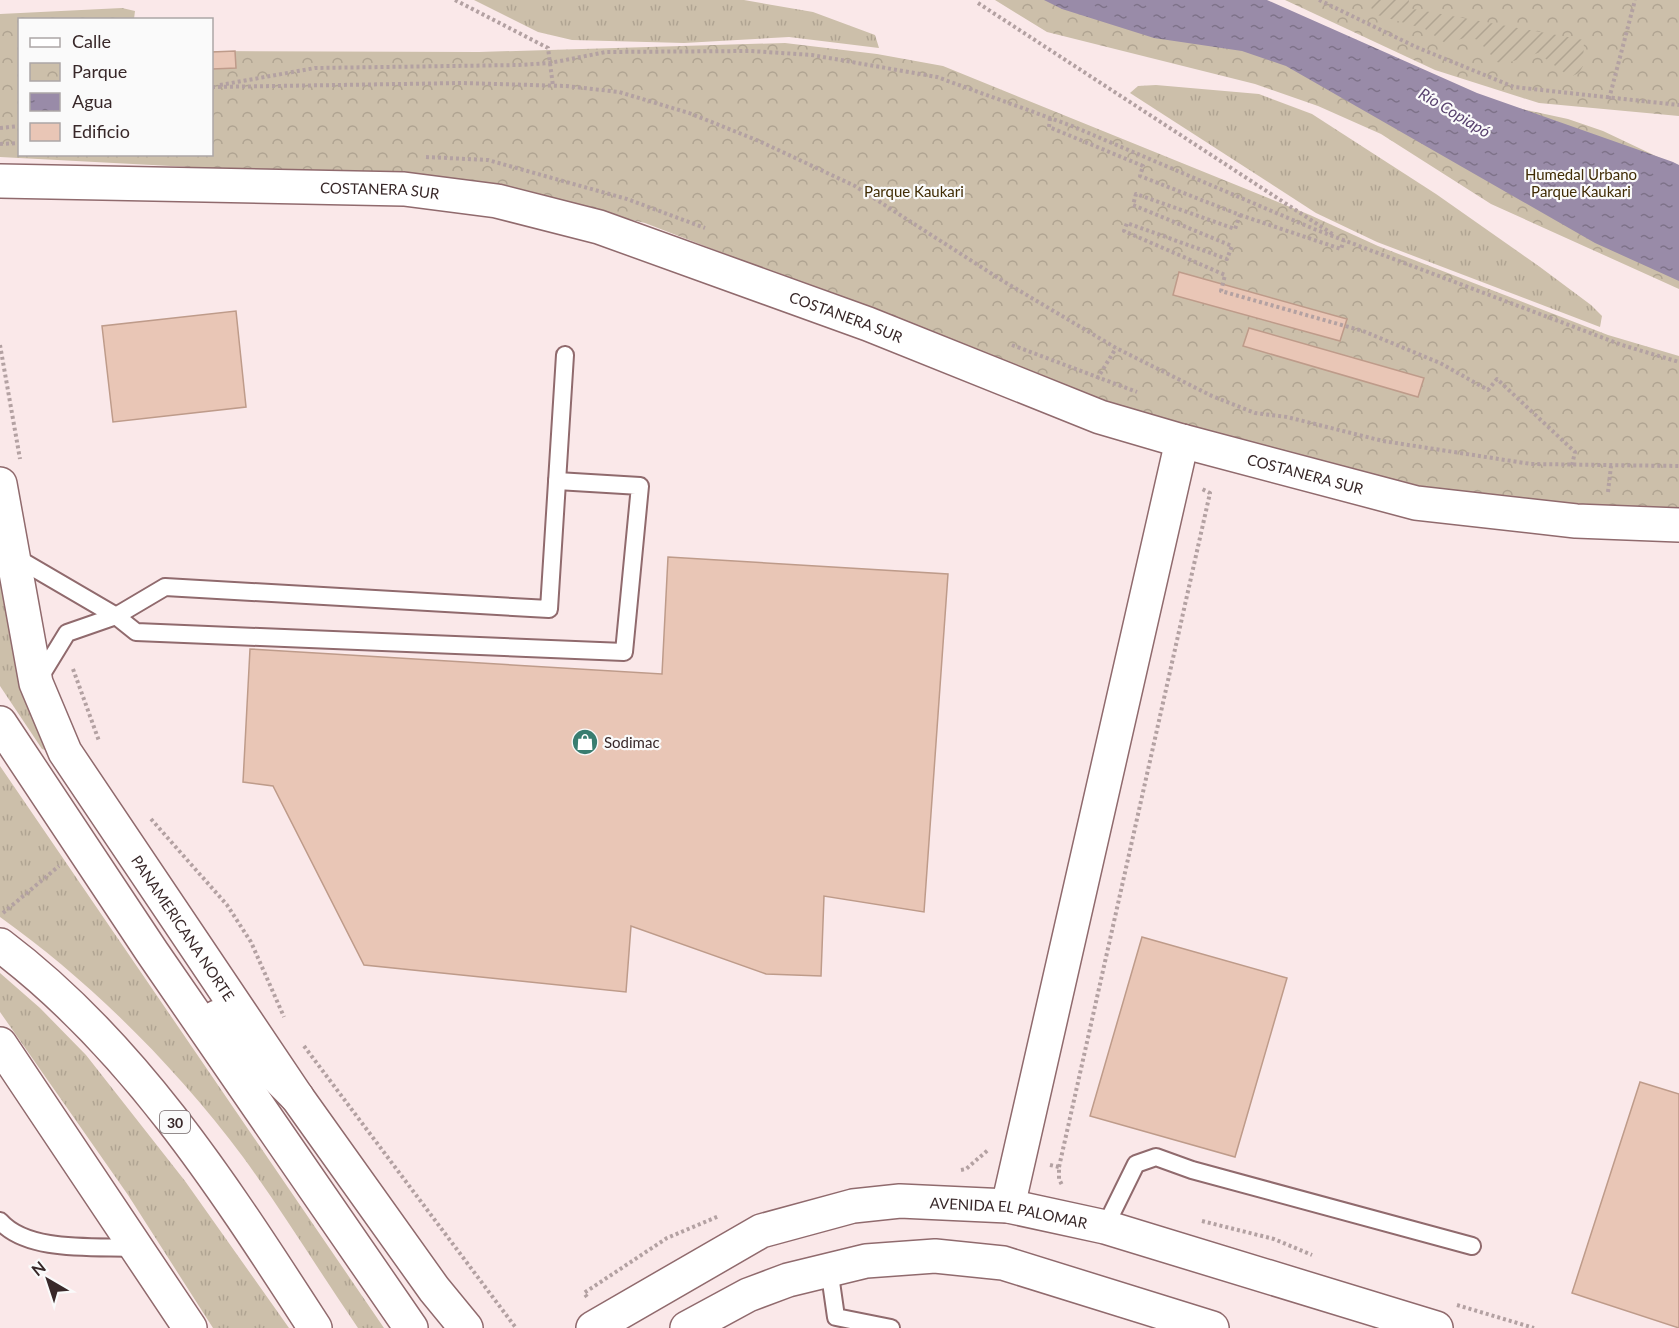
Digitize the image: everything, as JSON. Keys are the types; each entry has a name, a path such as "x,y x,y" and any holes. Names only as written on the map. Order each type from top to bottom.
{"main road":[{"name":"COSTANERA SUR","path":"0,181 404,189 496,201 599,227 868,324 1100,417 1182,441 1416,503 1576,521 1679,525"},
{"path":"1008,1206 1182,441"},
{"name":"PANAMERICANA NORTE","path":"10,473 15,557 36,682 65,752 297,1097 434,1289 466,1328"},
{"path":"0,723 152,952 411,1328"},
{"name":"30","path":"0,945 72,1005 175,1122 226,1192 308,1317"},
{"path":"152,952 297,1097"},
{"path":"0,1044 190,1328"},
{"name":"AVENIDA EL PALOMAR","path":"593,1328 761,1231 853,1206 900,1202 1008,1206 1105,1227 1436,1328"},
{"path":"687,1328 748,1295 829,1268 903,1258 967,1257 1003,1263 1212,1328"},
{"path":"654,1292 670,1308 675,1328"},
{"path":"308,1317 329,1319 335,1328"}],"lane":[{"path":"36,682 67,633 116,616 165,587 549,609 565,355"},
{"path":"15,557 116,616 136,632 624,652 640,486 557,481"},
{"path":"1105,1227 1136,1164 1156,1157 1192,1170 1472,1246"},
{"path":"0,1221 6,1227 35,1242 137,1248"},
{"path":"829,1268 835,1322 891,1328"}],"path":[{"path":"455,0 548,48 553,86"},
{"path":"1319,0 1416,47 1514,87 1679,105"},
{"path":"1609,99 1635,0"},
{"path":"978,3 1342,239"},
{"path":"213,87 315,68 550,63 606,52 752,51 812,56 938,77 1050,118 1342,239 1622,345 1679,362"},
{"path":"213,87 462,83 553,86 619,92 689,113 759,141 855,186 1004,281 1116,348 1212,396 1255,413 1287,417 1383,441 1531,464 1679,466"},
{"path":"1050,118 1049,127 1143,166 1140,176 1240,215 1341,249 1342,239"},
{"path":"0,128 18,126"},
{"path":"0,144 18,143"},
{"path":"1240,215 1234,229 1136,194 1133,205 1232,246 1227,259 1127,223 1124,231 1225,275 1221,291 1363,331 1440,363 1488,390 1497,379 1575,453 1572,465"},
{"path":"0,345 10,473"},
{"path":"1607,498 1611,466"},
{"path":"1059,1167 1210,493 1173,478"},
{"path":"62,641 100,746"},
{"path":"144,812 227,905 251,942 286,1020"},
{"path":"0,916 82,848"},
{"path":"299,1040 516,1328"}],"green space":[{"path":"474,0 744,0 813,12 875,35 879,48 789,37 684,43 572,40 538,32"},
{"name":"Humedal Urbano Parque Kaukari","path":"995,0 1248,0 1499,104 1568,119 1603,131 1679,167 1679,289 1491,204 1381,134 1318,106 1255,84 1047,32"},
{"path":"1285,0 1679,0 1679,116 1539,103 1435,70"},
{"path":"1368,0 1409,0 1408,8 1584,40 1583,66 1579,73 1570,77 1538,53 1504,64 1497,62 1478,40 1469,37 1445,43 1425,29 1374,14"},
{"name":"Parque Kaukari","path":"122,8 135,11 134,18 18,18 18,156 213,156 213,51 479,52 785,43 877,54 943,66 1310,215 1378,246 1608,335 1679,356 1679,513 1419,494 1270,464 645,223 474,182 0,157 0,14"},
{"path":"1156,85 1259,94 1312,114 1436,194 1540,267 1591,305 1602,316 1600,327 1377,242 1316,213 1130,93 1138,86"},
{"path":"0,528 49,751 42,749 0,686"},
{"path":"0,766 384,1328 358,1328 243,1157 161,1059 67,969 0,917"},
{"path":"0,973 40,1008 86,1055 185,1181 289,1328 213,1328 128,1195 0,1012"}],"water":[{"name":"Humedal Urbano Parque Kaukari","path":"1044,0 1267,0 1477,93 1673,162 1679,165 1679,281 1595,243 1286,66 1242,51 1154,38 1062,9"}],"building":[{"path":"235,51 236,68 213,69 213,52"},
{"path":"1179,272 1347,319 1340,341 1173,295"},
{"path":"236,311 246,407 113,422 102,326"},
{"path":"1249,328 1424,378 1418,397 1243,346"},
{"path":"668,557 948,574 924,912 824,896 821,976 766,974 631,926 626,992 364,965 273,786 243,782 250,649 662,674"},
{"path":"1142,937 1287,978 1235,1157 1090,1116"},
{"path":"1640,1082 1679,1094 1679,1328 1572,1293"}],"place":[{"name":"Sodimac","path":"585,742"}],"water label":[{"name":"Río Copiapó","path":"1455,112"}]}
